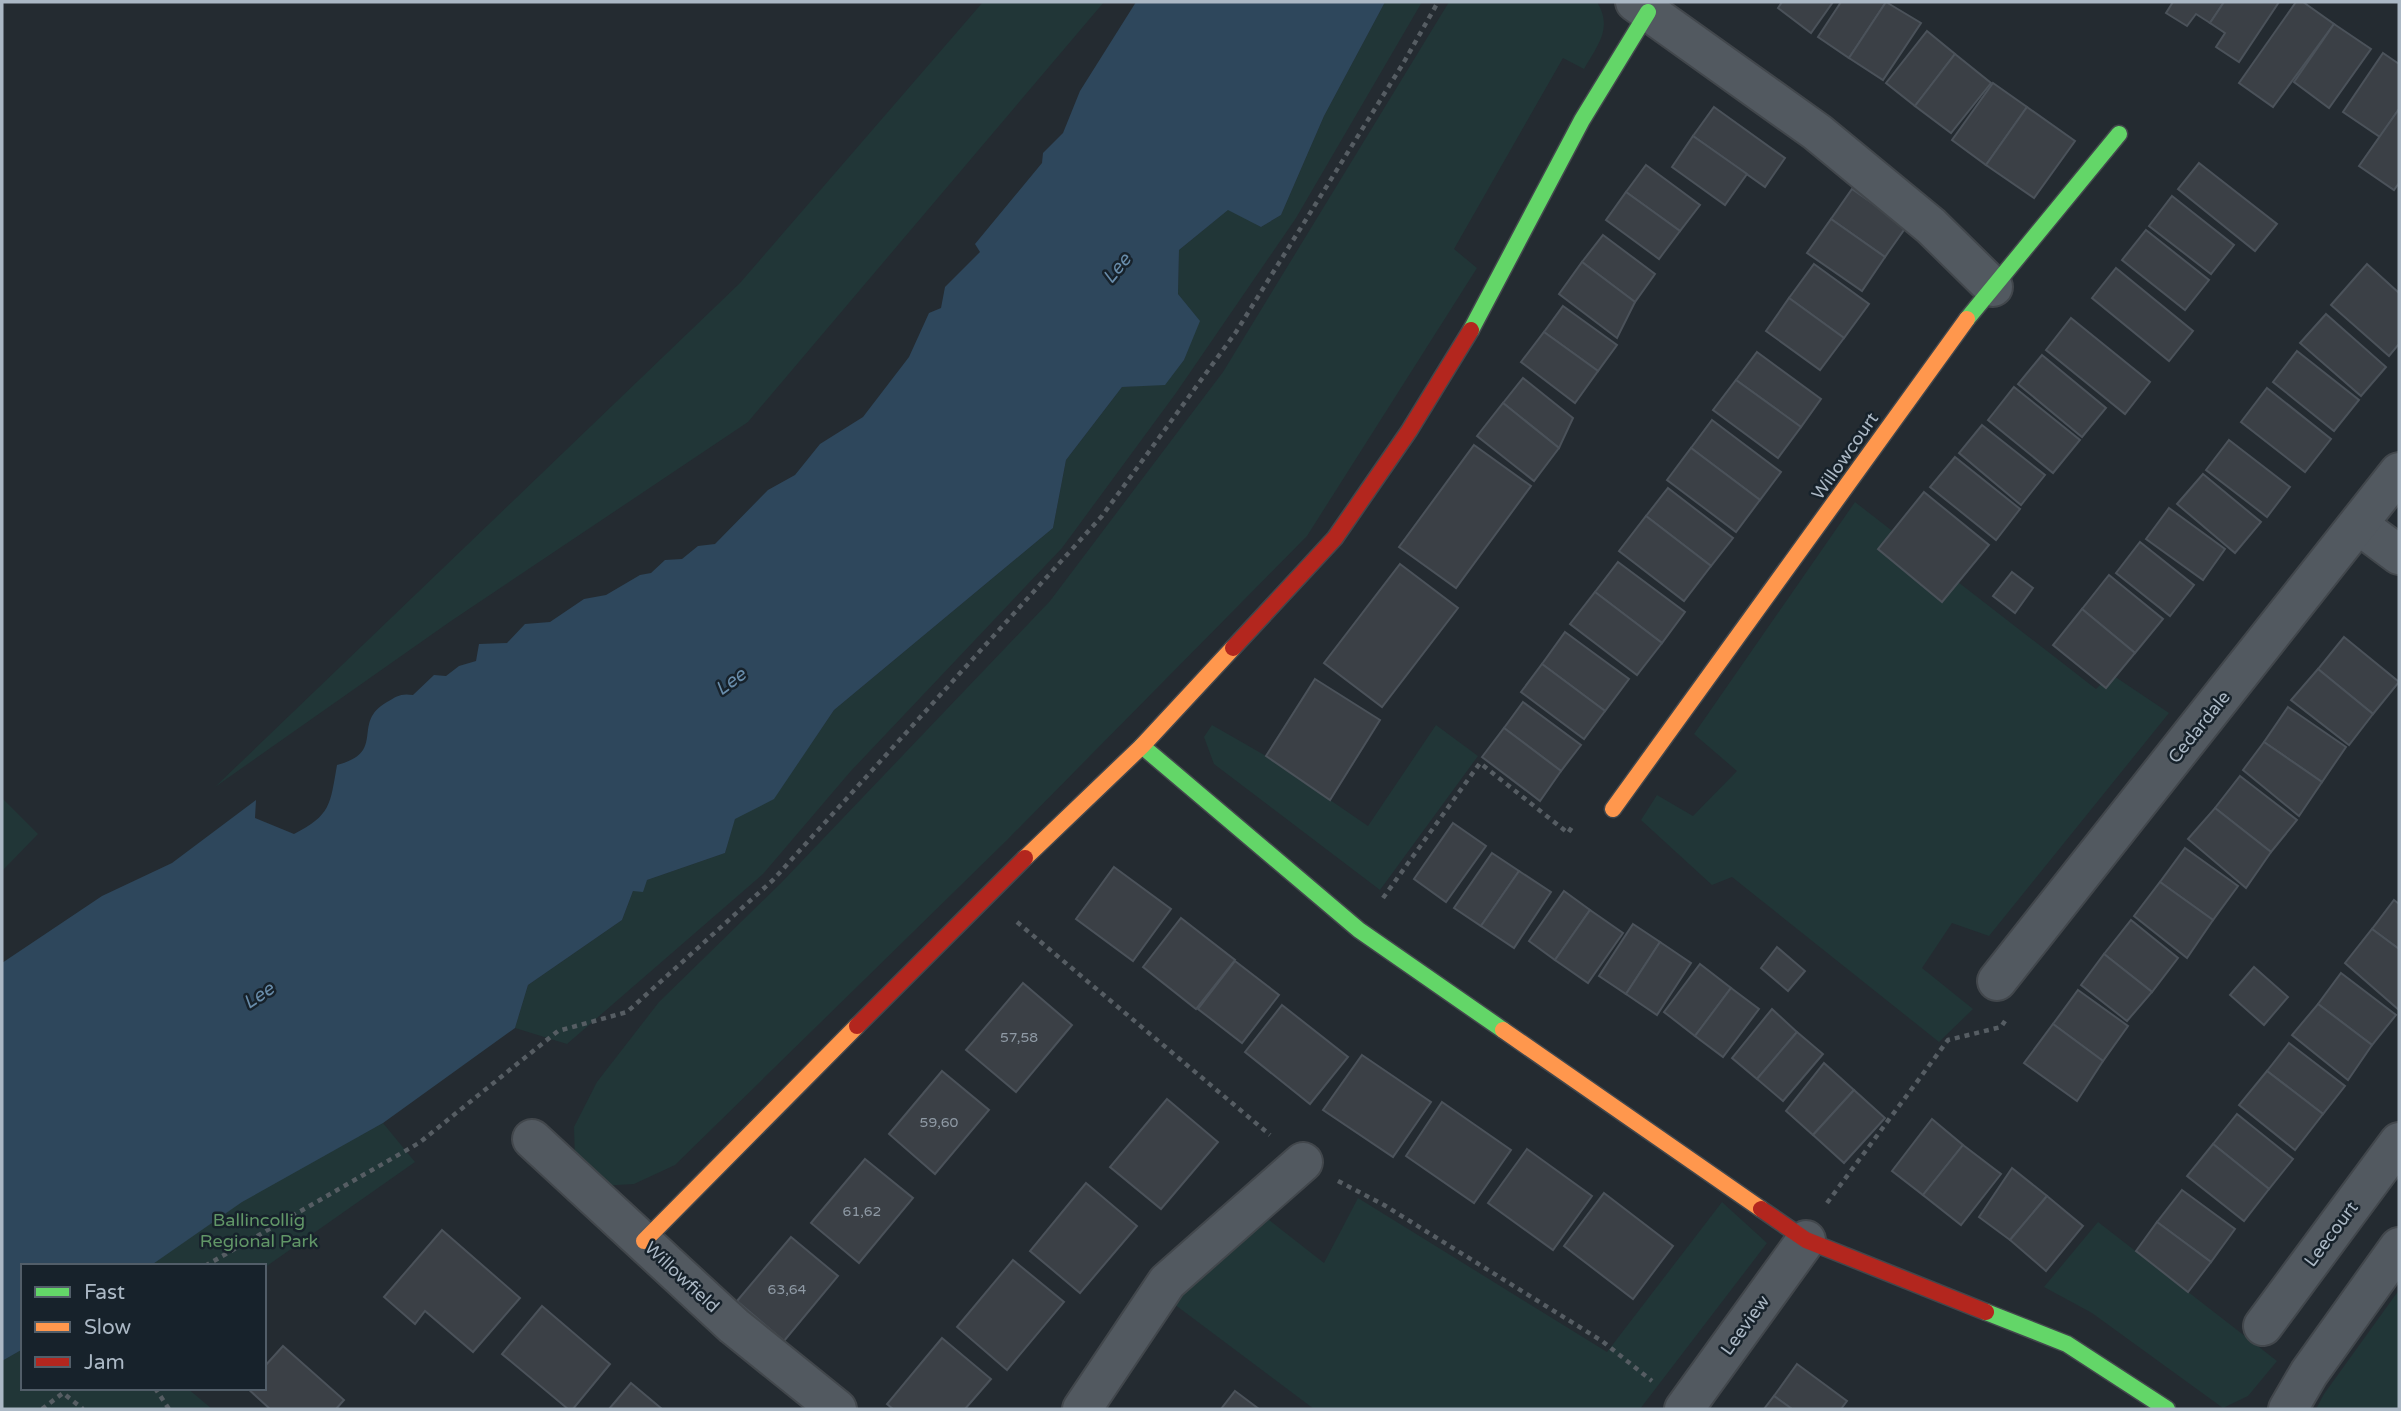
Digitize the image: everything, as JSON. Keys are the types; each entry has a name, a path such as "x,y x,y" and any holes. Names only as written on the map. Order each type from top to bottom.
{"street":[{"path":"644,1241 986,895 1142,746 1335,538 1402,441 1475,323 1642,7 1816,132 1931,226 1993,287"},
{"name":"Willowcourt","path":"1613,809 1813,535 1949,341 2119,134"},
{"name":"Cedardale","path":"1997,981 2360,526 2399,472"},
{"path":"2360,526 2399,555"},
{"path":"1142,746 1359,930 1804,1239 2067,1344 2167,1409"},
{"name":"Willowfield","path":"532,1139 734,1326 837,1409"},
{"name":"Leecourt","path":"2263,1326 2399,1142"},
{"path":"1082,1409 1167,1282 1303,1162"},
{"name":"Leeview","path":"1685,1408 1804,1239"},
{"path":"2288,1409 2309,1373 2399,1247"}],"path":[{"path":"208,1264 419,1143 558,1031 627,1012 773,880 1102,516 1236,332 1404,62 1438,2"},
{"path":"1359,930 1480,763 1568,833 1592,797 1613,809"},
{"path":"986,895 1303,1162 1384,1205 1602,1340 1685,1408"},
{"path":"1804,1239 1948,1040 2001,1027 2019,998 1997,981"},
{"path":"156,1390 169,1409"},
{"path":"42,1409 63,1393 83,1409"}],"green space":[{"path":"983,2 1104,2 748,422 451,621 215,787 740,283"},
{"path":"1385,2 1422,2 1296,218 1176,393 1062,548 850,772 763,874 567,1044 515,1028 528,985 622,920 633,891 647,880 725,853 735,818 774,798 834,710 1053,528 1066,460 1122,387 1165,384 1184,360 1199,321 1178,294 1179,250 1229,209 1261,227 1281,215 1324,116"},
{"path":"1449,2 1597,2 1602,11 1604,28 1584,69 1563,58 1454,249 1477,268 1307,536 1007,840 675,1165 634,1184 600,1186 575,1162 574,1127 597,1082 659,1002 781,883 1050,601 1223,372"},
{"path":"1855,502 2096,689 2111,674 2169,713 1989,936 1952,923 1922,968 1973,1009 1939,1042 1732,877 1712,885 1641,820 1657,795 1693,816 1737,771 1694,734"},
{"path":"1212,725 1266,756 1368,826 1436,725 1478,756 1380,890 1214,764 1204,737"},
{"path":"2,798 38,834 2,871"},
{"name":"Ballincollig Regional Park","path":"383,1123 415,1162 266,1267 266,1264 151,1264 221,1212"},
{"path":"1358,1198 1607,1352 1722,1202 1767,1243 1640,1409 1314,1409 1174,1304 1259,1212 1324,1263"},
{"path":"2098,1222 2277,1361 2248,1396 2223,1408 2092,1313 2044,1287"},
{"path":"2399,1290 2399,1409 2316,1409 2324,1394"},
{"path":"21,1350 21,1390 189,1390 212,1409 2,1409 2,1361"}],"water":[{"name":"Lee","path":"1136,2 1385,2 1324,116 1281,215 1261,227 1228,210 1179,250 1178,294 1200,321 1184,360 1165,385 1122,387 1066,460 1053,528 834,710 774,799 735,819 725,853 647,880 643,892 633,891 622,920 528,985 515,1028 383,1123 242,1202 153,1264 21,1264 21,1350 2,1361 2,963 102,896 172,863 256,800 255,818 294,834 306,827 327,807 337,765 361,753 371,719 376,710 387,702 405,694 413,695 434,675 446,676 459,666 476,661 479,644 507,643 525,624 550,622 584,599 606,595 640,575 651,573 665,560 682,559 698,546 715,544 768,490 795,475 820,444 863,417 909,357 929,313 941,308 945,287 980,252 975,244 1042,163 1043,153 1063,133 1080,91"}],"building":[{"path":"1782,2 1833,2 1811,33 1778,8"},
{"path":"1841,2 1886,2 1849,58 1818,37"},
{"path":"1886,2 1921,23 1883,80 1849,58"},
{"path":"2173,2 2224,2 2210,23 2196,14 2187,26 2166,13"},
{"path":"2224,2 2279,2 2239,62 2216,47 2225,33 2210,23"},
{"path":"2296,2 2303,2 2334,24 2273,107 2239,83"},
{"path":"2334,24 2371,49 2329,108 2294,82"},
{"path":"1927,31 1955,54 1915,106 1886,83"},
{"path":"2383,53 2399,64 2399,109 2380,137 2343,112"},
{"path":"1955,54 1991,83 1951,133 1915,106"},
{"path":"1993,83 2027,107 1986,165 1952,140"},
{"path":"1714,107 1785,158 1765,187 1693,136"},
{"path":"2027,107 2075,141 2034,198 1986,165"},
{"path":"2399,109 2399,183 2394,190 2359,166"},
{"path":"1693,136 1747,174 1725,205 1672,167"},
{"path":"2199,163 2277,224 2255,251 2178,189"},
{"path":"1646,165 1700,205 1680,231 1626,192"},
{"path":"1852,189 1906,227 1885,257 1831,219"},
{"path":"1626,192 1680,231 1659,259 1606,220"},
{"path":"2172,196 2234,245 2211,274 2149,226"},
{"path":"1831,219 1885,257 1862,291 1807,253"},
{"path":"2146,230 2209,280 2185,310 2122,260"},
{"path":"1603,235 1655,274 1635,302 1582,262"},
{"path":"1582,262 1635,302 1617,338 1559,294"},
{"path":"1814,264 1869,304 1844,338 1789,298"},
{"path":"2367,264 2399,293 2399,344 2389,356 2331,305"},
{"path":"2116,268 2193,331 2169,361 2092,298"},
{"path":"1789,298 1844,338 1820,370 1766,331"},
{"path":"1563,306 1617,345 1598,371 1544,332"},
{"path":"2326,314 2386,367 2361,396 2300,343"},
{"path":"2071,318 2150,382 2125,414 2046,350"},
{"path":"1544,332 1598,371 1575,403 1521,362"},
{"path":"2297,351 2359,400 2334,431 2273,382"},
{"path":"1757,352 1821,399 1801,427 1736,380"},
{"path":"2042,355 2106,408 2082,437 2018,384"},
{"path":"1523,378 1573,418 1559,448 1503,403"},
{"path":"1736,380 1801,427 1778,458 1713,410"},
{"path":"2014,387 2080,440 2053,473 1988,420"},
{"path":"2267,388 2331,439 2305,472 2241,422"},
{"path":"1503,403 1559,448 1534,481 1477,436"},
{"path":"1712,420 1781,472 1760,500 1691,448"},
{"path":"1982,425 2045,475 2021,505 1959,453"},
{"path":"2229,440 2290,487 2267,517 2206,470"},
{"path":"1474,445 1531,486 1456,588 1399,547"},
{"path":"1691,448 1760,500 1736,532 1667,480"},
{"path":"1955,457 2020,509 1996,540 1930,487"},
{"path":"2203,474 2261,522 2235,553 2177,504"},
{"path":"1668,488 1733,538 1711,566 1646,516"},
{"path":"1924,492 1989,545 1942,602 1878,549"},
{"path":"2169,508 2225,549 2203,580 2146,539"},
{"path":"1646,516 1711,566 1684,601 1619,551"},
{"path":"2140,542 2194,585 2170,616 2116,573"},
{"path":"1618,562 1685,612 1662,643 1595,592"},
{"path":"1400,564 1458,608 1382,707 1324,663"},
{"path":"2012,572 2033,588 2015,613 1993,596"},
{"path":"2109,575 2163,619 2135,653 2082,609"},
{"path":"1595,592 1662,643 1637,675 1570,624"},
{"path":"2082,609 2135,653 2106,688 2053,645"},
{"path":"1565,632 1629,679 1605,711 1542,664"},
{"path":"2344,637 2399,682 2373,714 2318,669"},
{"path":"1542,664 1605,711 1584,739 1521,692"},
{"path":"2318,669 2373,714 2349,745 2291,700"},
{"path":"1315,679 1380,720 1330,800 1266,756"},
{"path":"1523,702 1581,745 1561,771 1504,728"},
{"path":"2288,707 2346,747 2322,782 2264,742"},
{"path":"1504,728 1561,771 1540,801 1482,757"},
{"path":"2264,742 2322,782 2299,816 2243,770"},
{"path":"2240,776 2297,820 2271,852 2215,808"},
{"path":"2215,808 2271,852 2246,888 2188,839"},
{"path":"1453,823 1486,846 1446,902 1414,879"},
{"path":"2185,848 2238,886 2213,920 2160,882"},
{"path":"1492,853 1519,871 1481,926 1454,908"},
{"path":"1114,867 1171,909 1133,961 1076,919"},
{"path":"1519,871 1551,892 1514,948 1481,926"},
{"path":"2160,882 2213,920 2187,958 2134,916"},
{"path":"1564,891 1590,910 1555,960 1529,941"},
{"path":"2394,900 2399,904 2399,949 2372,929"},
{"path":"1590,910 1623,933 1588,983 1555,960"},
{"path":"1181,918 1235,960 1196,1009 1143,967"},
{"path":"2131,920 2178,958 2152,992 2104,954"},
{"path":"1633,924 1660,942 1626,994 1599,976"},
{"path":"2372,929 2399,949 2399,1010 2345,963"},
{"path":"1660,942 1691,963 1657,1015 1626,994"},
{"path":"1777,947 1805,971 1788,991 1761,968"},
{"path":"2104,954 2152,992 2127,1021 2081,985"},
{"path":"1235,961 1279,995 1242,1043 1198,1009"},
{"path":"1700,964 1731,988 1695,1036 1664,1012"},
{"path":"2254,967 2288,997 2264,1025 2230,995"},
{"path":"2341,973 2396,1015 2372,1045 2318,1004"},
{"path":"1023,983 1072,1025 1016,1092 966,1050"},
{"path":"1731,988 1759,1009 1723,1057 1695,1036"},
{"path":"2078,990 2128,1026 2103,1061 2053,1024"},
{"path":"2318,1004 2372,1045 2348,1080 2292,1035"},
{"path":"1282,1005 1348,1057 1310,1104 1245,1052"},
{"path":"1772,1009 1797,1032 1757,1079 1732,1058"},
{"path":"2053,1024 2103,1061 2077,1101 2024,1063"},
{"path":"1797,1032 1823,1054 1783,1101 1757,1079"},
{"path":"2289,1043 2345,1086 2323,1114 2267,1071"},
{"path":"1362,1055 1431,1102 1393,1157 1323,1110"},
{"path":"1824,1063 1854,1090 1813,1135 1786,1111"},
{"path":"942,1071 989,1110 935,1174 889,1134"},
{"path":"2267,1071 2323,1114 2295,1150 2239,1105"},
{"path":"1854,1090 1885,1118 1844,1163 1813,1135"},
{"path":"1167,1099 1218,1142 1161,1209 1110,1167"},
{"path":"1442,1102 1511,1150 1474,1203 1406,1156"},
{"path":"2237,1114 2293,1159 2269,1189 2213,1144"},
{"path":"1932,1119 1963,1145 1923,1195 1892,1171"},
{"path":"2213,1144 2269,1189 2244,1221 2187,1176"},
{"path":"1963,1145 2001,1174 1961,1225 1923,1195"},
{"path":"1527,1149 1592,1196 1553,1250 1488,1203"},
{"path":"865,1159 913,1198 859,1263 811,1223"},
{"path":"2012,1168 2047,1196 2010,1240 1979,1217"},
{"path":"1086,1183 1137,1226 1080,1293 1030,1251"},
{"path":"2182,1190 2235,1229 2211,1262 2157,1222"},
{"path":"1604,1193 1673,1246 1633,1299 1564,1246"},
{"path":"2047,1196 2083,1226 2046,1271 2010,1240"},
{"path":"2157,1222 2211,1262 2188,1292 2136,1251"},
{"path":"442,1230 520,1298 473,1352 425,1311 415,1324 384,1297"},
{"path":"791,1237 838,1276 784,1341 737,1301"},
{"path":"1013,1260 1064,1302 1007,1370 957,1327"},
{"path":"542,1306 610,1364 573,1409 568,1409 502,1354"},
{"path":"942,1338 991,1379 965,1409 893,1409 887,1404"},
{"path":"283,1346 344,1400 336,1409 270,1409 249,1390 266,1390 266,1365"},
{"path":"1797,1364 1847,1401 1841,1409 1792,1409 1774,1396"},
{"path":"631,1383 662,1409 609,1409"},
{"path":"1235,1391 1259,1409 1221,1409"},
{"path":"1774,1396 1792,1409 1764,1409"}],"traffic: fast":[{"path":"1471,330 1582,120 1648,12"},
{"path":"1967,319 2119,134"},
{"path":"1142,746 1359,930 1503,1030"},
{"path":"1986,1312 2067,1344 2167,1409"}],"traffic: slow":[{"path":"1613,809 1967,319"},
{"path":"1025,858 1142,746 1233,648"},
{"path":"644,1241 857,1026"},
{"path":"1503,1030 1761,1209"}],"traffic: jam":[{"path":"1233,648 1335,538 1409,431 1471,330"},
{"path":"857,1026 1025,858"},
{"path":"1761,1209 1806,1240 1986,1312"}]}
